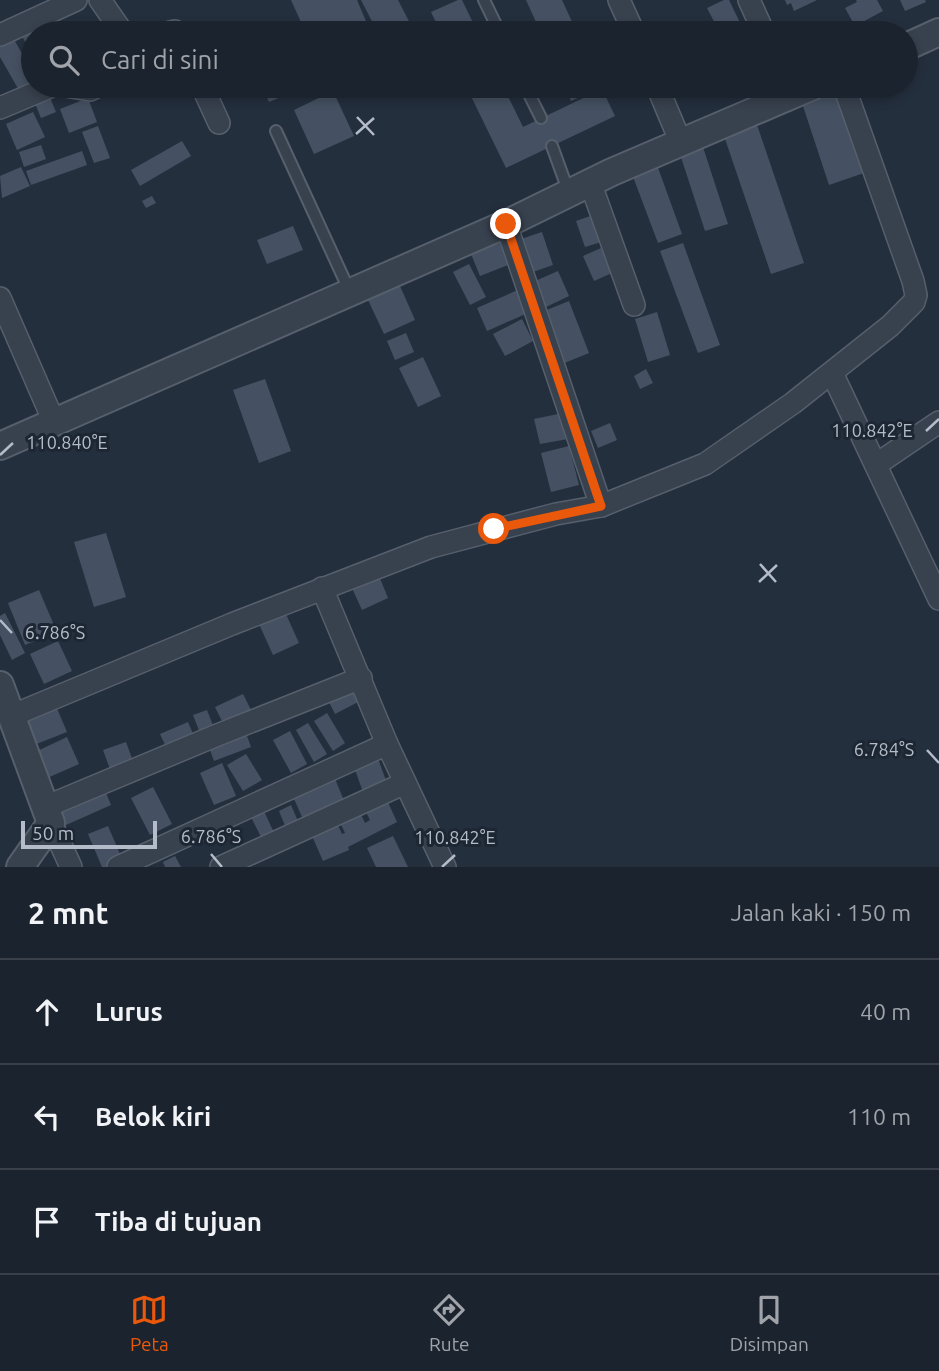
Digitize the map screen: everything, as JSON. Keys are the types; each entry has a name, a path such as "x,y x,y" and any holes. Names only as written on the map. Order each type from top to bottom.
{"street":[{"path":"30,21 76,0"},
{"path":"100,0 115,21"},
{"path":"620,0 629,21"},
{"path":"749,0 759,21"},
{"path":"0,35 21,25"},
{"path":"918,42 939,32"},
{"path":"0,108 24,98"},
{"path":"208,98 219,123"},
{"path":"662,98 681,143"},
{"path":"0,446 506,224 579,187 776,98"},
{"path":"11,716 430,547 544,517 601,506 705,464 793,403 904,314 916,295 848,98"},
{"path":"579,187 634,305"},
{"path":"506,224 601,506"},
{"path":"0,298 54,422"},
{"path":"832,373 939,599"},
{"path":"877,464 939,422"},
{"path":"323,588 387,744 445,867"},
{"path":"20,867 48,815 215,736 361,678"},
{"path":"0,685 48,815 71,867"},
{"path":"118,867 387,744"},
{"path":"221,867 405,783"}],"lane":[{"path":"484,0 494,21"},
{"path":"531,98 541,118"},
{"path":"276,131 350,292"},
{"path":"552,146 579,187"}],"building":[{"path":"291,0 357,0 366,21 301,21"},
{"path":"361,0 398,0 409,21 372,21"},
{"path":"462,0 472,21 435,21 431,12"},
{"path":"526,0 562,0 572,21 536,21"},
{"path":"729,0 739,21 714,21 707,8"},
{"path":"785,0 817,0 794,11 791,3 787,5"},
{"path":"856,0 877,0 883,11 864,21 852,21 845,8 857,2"},
{"path":"900,0 925,0 926,2 905,11"},
{"path":"11,34 21,52 20,92 0,57 0,40"},
{"path":"33,98 50,98 56,112 41,118"},
{"path":"88,98 97,122 69,133 60,109"},
{"path":"319,98 336,98 354,136 314,154 294,110"},
{"path":"472,98 509,98 523,127 583,98 606,98 615,116 506,168"},
{"path":"839,98 864,173 829,185 801,100"},
{"path":"33,112 45,137 17,150 6,124"},
{"path":"755,119 804,263 771,274 722,130"},
{"path":"98,126 110,158 94,163 82,132"},
{"path":"182,141 191,156 140,186 131,170"},
{"path":"702,144 728,224 705,231 679,151"},
{"path":"41,145 46,159 24,167 19,152"},
{"path":"82,151 87,165 31,185 26,171"},
{"path":"657,165 682,234 658,243 632,174"},
{"path":"21,167 30,186 2,198 0,176"},
{"path":"152,196 156,203 146,208 142,201"},
{"path":"596,214 605,241 585,247 576,221"},
{"path":"293,226 303,250 267,264 257,240"},
{"path":"542,232 553,265 530,273 518,240"},
{"path":"504,241 513,263 480,276 471,254"},
{"path":"683,243 720,345 698,353 660,251"},
{"path":"601,248 612,273 594,281 583,256"},
{"path":"469,264 486,297 470,305 453,272"},
{"path":"558,271 569,296 544,308 533,282"},
{"path":"400,286 415,320 384,334 368,300"},
{"path":"520,289 530,312 487,331 477,308"},
{"path":"569,301 589,353 562,364 542,312"},
{"path":"657,312 670,355 648,362 635,319"},
{"path":"522,319 533,341 505,356 493,334"},
{"path":"406,333 414,352 395,360 387,341"},
{"path":"423,357 441,396 418,407 399,368"},
{"path":"646,369 653,383 640,389 634,376"},
{"path":"265,379 291,451 259,463 233,390"},
{"path":"563,413 568,439 540,444 534,419"},
{"path":"610,423 617,440 598,448 591,431"},
{"path":"569,446 579,485 551,492 541,453"},
{"path":"106,533 126,597 94,607 74,542"},
{"path":"379,576 388,598 362,610 352,588"},
{"path":"39,590 57,632 25,645 8,603"},
{"path":"285,612 299,643 273,655 259,624"},
{"path":"5,613 25,653 12,660 0,635 0,616"},
{"path":"58,641 72,671 44,684 30,654"},
{"path":"353,687 360,701 335,714 328,700"},
{"path":"243,694 253,714 225,727 215,707"},
{"path":"56,706 67,732 34,745 23,720"},
{"path":"207,710 214,728 200,733 193,715"},
{"path":"327,713 345,743 333,751 314,721"},
{"path":"188,722 194,736 166,747 160,734"},
{"path":"308,723 327,754 314,762 296,730"},
{"path":"290,731 307,764 291,773 273,740"},
{"path":"246,733 251,747 214,761 209,747"},
{"path":"67,737 79,764 45,779 33,753"},
{"path":"126,742 133,761 110,769 103,750"},
{"path":"246,754 262,780 243,791 227,765"},
{"path":"377,756 388,786 364,795 353,764"},
{"path":"222,763 236,796 214,805 200,773"},
{"path":"333,774 347,808 306,826 291,792"},
{"path":"153,787 172,824 150,835 131,798"},
{"path":"104,788 111,805 66,825 59,809"},
{"path":"386,798 397,822 348,847 349,850 323,861 309,829 334,817 342,834 345,833 337,816 357,806 365,823 370,820 364,808"},
{"path":"291,805 301,828 288,833 279,811"},
{"path":"262,807 277,839 265,845 249,813"},
{"path":"108,826 123,861 102,867 88,834"},
{"path":"393,836 408,867 376,867 367,848"},
{"path":"175,856 181,867 165,867 163,862"}],"route":[{"path":"494,529 601,506 506,224"}]}
